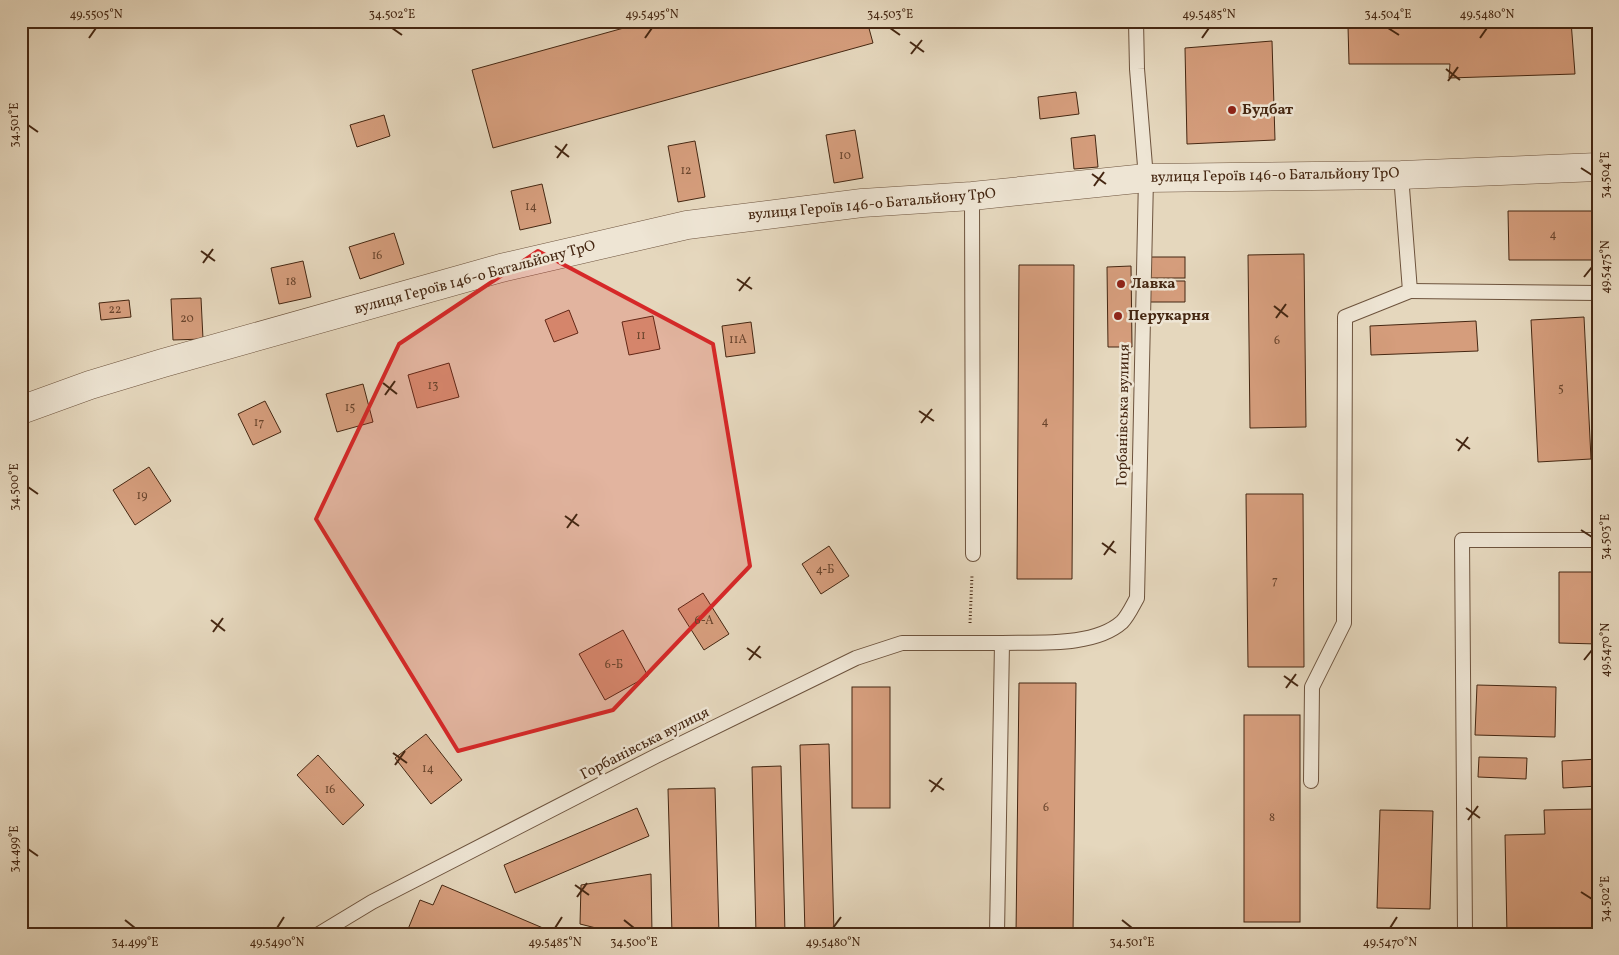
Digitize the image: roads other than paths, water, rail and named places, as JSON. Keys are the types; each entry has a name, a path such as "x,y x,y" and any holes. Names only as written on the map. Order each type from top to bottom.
{"street":[{"name":"вулиця Героїв 146-о Батальйону ТрО","path":"21,410 90,385 163,363 501,268 687,225 862,203 972,196 1146,178 1401,175 1598,166"}],"lane":[{"name":"Горбанівська вулиця","path":"319,934 372,902 656,756 856,658 902,643 1002,643 1074,640 1098,636 1123,621 1137,598 1146,178 1137,69 1136,21"},
{"path":"1401,175 1410,292"},
{"path":"972,196 973,554"},
{"path":"1311,781 1312,687 1344,623 1345,317 1410,292 1598,293"},
{"path":"1465,934 1462,540 1598,540"},
{"path":"997,934 1002,643"}],"place":[{"name":"Будбат","path":"1232,110"},
{"name":"Лавка","path":"1121,284"},
{"name":"Перукарня","path":"1118,316"}]}
